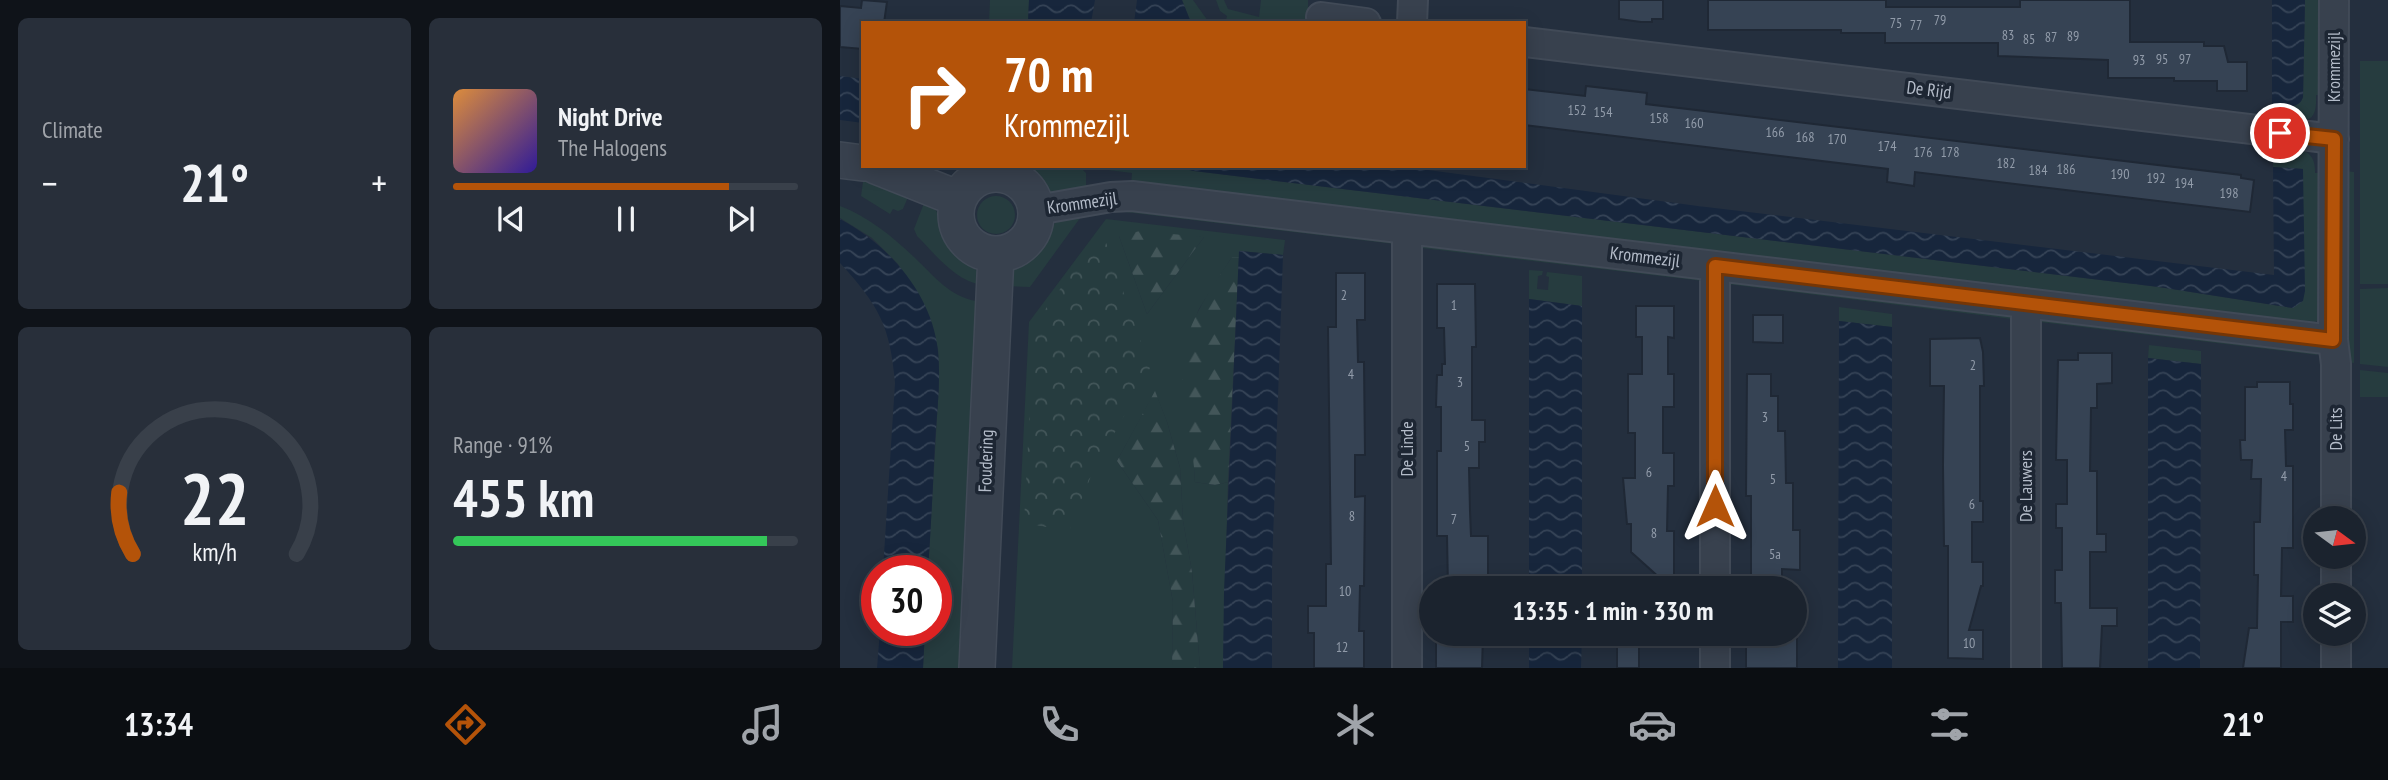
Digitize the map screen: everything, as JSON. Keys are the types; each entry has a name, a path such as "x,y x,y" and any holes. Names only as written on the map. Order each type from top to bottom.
{"street":[{"path":"1412,21 1413,0"},
{"name":"Krommezijl","path":"1037,210 1132,196 2333,340 2334,0"},
{"path":"1321,17 1351,21"},
{"name":"De Rijd","path":"1526,42 2334,139"},
{"path":"840,160 861,163"},
{"path":"881,168 959,199"},
{"path":"989,174 1015,178 1026,186 1037,210 1031,236 1021,246 1009,252 983,252 971,246 957,224 956,211 966,187 989,174"},
{"name":"De Linde","path":"1407,229 1407,668"},
{"name":"Foudering","path":"977,668 996,254"},
{"path":"1715,266 1715,576"},
{"name":"De Lauwers","path":"2026,303 2026,668"},
{"name":"De Lits","path":"2333,340 2336,364 2336,506"},
{"path":"1715,646 1715,668"},
{"path":"2336,646 2336,668"}],"green space":[{"path":"990,0 1029,0 1028,21 989,21"},
{"path":"1182,0 1193,0 1208,21 1190,20"},
{"path":"1216,0 1224,0 1228,9 1259,17 1261,0 1308,0 1308,7 1312,7 1310,21 1226,21 1227,16 1220,11"},
{"path":"2305,0 2323,0 2323,95 2316,95 2313,115 2303,120 2272,111 2272,105 2295,106 2303,97"},
{"path":"2360,61 2388,61 2388,284 2360,284"},
{"path":"2274,147 2296,149 2308,153 2312,158 2315,173 2322,173 2321,313 2317,321 2309,324 1131,185 1132,173 1100,169 1181,168 2159,287 2293,308 2303,169 2273,167"},
{"path":"1021,168 1081,168 1086,173 1086,189 1057,194"},
{"path":"2344,171 2354,172 2354,363 2345,362"},
{"path":"864,175 911,190 903,209 893,209 890,214 861,196"},
{"path":"996,196 1009,202 1015,215 1009,228 996,234 983,228 977,215 983,202"},
{"path":"926,198 936,210 958,251 974,267 982,285 954,272 917,236 914,229"},
{"path":"840,206 871,222 907,250 950,290 976,301 966,668 923,668 924,646 952,646 952,555 929,555 939,383 938,349 930,320 898,264 872,238 840,218"},
{"path":"1125,207 1390,240 1394,244 1125,212"},
{"path":"1083,214 1030,287 1006,286 1012,270 1034,252 1055,223"},
{"path":"1106,219 1285,240 1283,255 1240,251 1239,257 1232,257 1199,309 1188,337 1195,482 1215,485 1228,482 1223,668 1200,668 1192,572 1183,521 1180,468 1155,392 1117,461 1158,520 1173,602 1172,668 1012,668 1029,322","holes":["1119,236 1204,237 1147,314"]},
{"path":"1102,231 1150,368 1091,476 1069,531 1024,523 1034,325"},
{"path":"1140,231 1204,237 1147,314 1119,236"},
{"path":"1426,244 1700,278 1703,281 1422,248"},
{"path":"1232,257 1239,257 1228,482 1215,485 1195,482 1183,388 1183,359 1186,343 1198,313"},
{"path":"1529,270 1543,271 1542,275 1538,276 1537,289 1548,290 1547,272 1582,276 1582,306 1529,299"},
{"path":"1731,281 2010,315 2012,319 1727,284"},
{"path":"2388,288 2388,367 2360,364 2360,289"},
{"path":"1839,307 1892,314 1892,327 1839,321"},
{"path":"2045,319 2314,348 2317,355 2040,322"},
{"path":"2149,345 2201,351 2201,364 2148,358"},
{"path":"2360,370 2388,373 2388,397 2360,397"},
{"path":"1155,391 1180,468 1183,521 1192,572 1200,668 1172,668 1173,602 1158,520 1117,461"}],"water":[{"path":"1029,0 1095,0 1091,21 1028,21"},
{"path":"1137,0 1182,0 1192,21 1134,21"},
{"path":"2272,0 2305,0 2303,97 2295,106 2272,105"},
{"path":"840,76 861,79 861,123 840,120"},
{"path":"2273,167 2303,169 2305,291 2303,301 2293,308 2159,287 1181,168 1413,168 1698,206 2274,275"},
{"path":"840,219 875,243 905,273 927,310 934,330 939,385 929,555 884,555 895,383 893,363 880,317 840,263"},
{"path":"1239,251 1283,255 1272,568 1272,668 1223,668"},
{"path":"1529,299 1582,306 1582,576 1529,576"},
{"path":"1839,321 1892,327 1892,668 1838,668"},
{"path":"2148,358 2201,364 2200,668 2148,668"},
{"path":"879,646 924,646 923,668 877,668"},
{"path":"1529,646 1582,646 1581,668 1529,668"}],"building":[{"path":"862,0 887,2 884,21 861,21 861,49 840,47 840,6 861,8"},
{"path":"1619,0 1663,0 1663,19 1641,22 1619,19"},
{"path":"1708,0 1886,0 1886,7 2020,7 2020,0 2130,0 2130,42 2204,42 2204,46 2224,46 2228,62 2247,62 2247,91 2217,91 2217,81 2108,78 2108,60 1998,56 1998,43 1885,43 1885,33 1841,33 1841,30 1708,30"},
{"path":"1586,86 1647,93 1646,104 2241,175 2241,178 2254,180 2250,212 1915,172 1914,186 1887,182 1888,169 1526,125 1526,89 1585,96"},
{"path":"1336,273 1365,273 1365,320 1357,320 1358,362 1364,362 1365,455 1355,455 1355,497 1365,496 1364,586 1360,586 1359,631 1364,631 1364,668 1314,668 1314,633 1308,633 1308,606 1326,606 1326,564 1331,564 1328,327 1336,327"},
{"path":"1437,284 1475,284 1476,347 1472,347 1472,420 1485,420 1485,442 1479,442 1479,468 1469,468 1471,536 1488,536 1488,576 1448,576 1447,536 1437,536 1437,451 1441,451 1441,407 1436,407 1437,375 1442,375 1442,364 1445,364 1444,328 1437,328"},
{"path":"1636,306 1674,306 1674,338 1668,337 1668,374 1674,374 1674,407 1663,407 1663,453 1674,453 1674,486 1668,486 1667,531 1674,531 1674,576 1658,576 1631,552 1631,524 1627,524 1623,478 1635,478 1635,433 1628,433 1628,374 1642,374 1642,337 1636,337"},
{"path":"1753,315 1783,315 1783,343 1753,342"},
{"path":"1980,338 1984,386 1980,386 1980,501 1983,501 1983,522 1972,522 1972,562 1983,562 1983,586 1969,630 1983,630 1983,659 1948,658 1948,546 1944,546 1944,386 1930,386 1930,339"},
{"path":"2078,353 2112,353 2112,383 2097,384 2097,408 2091,408 2090,471 2097,471 2097,534 2106,534 2106,552 2090,552 2090,608 2117,608 2117,626 2102,626 2100,668 2062,668 2061,603 2055,603 2055,570 2062,570 2062,528 2056,528 2056,504 2067,504 2067,460 2056,460 2058,360 2078,360"},
{"path":"1747,374 1771,374 1771,396 1778,396 1778,431 1785,431 1786,483 1793,483 1793,530 1800,530 1800,570 1782,569 1782,576 1751,576 1751,496 1746,496"},
{"path":"2257,382 2290,382 2290,404 2293,404 2293,430 2285,430 2286,466 2293,466 2293,548 2282,548 2281,596 2293,596 2293,622 2281,622 2281,668 2243,668 2249,628 2257,628 2258,575 2254,575 2254,522 2260,522 2261,479 2251,479 2252,460 2241,460 2240,440 2245,440 2245,387 2257,387"},
{"path":"1436,646 1483,646 1482,668 1436,668"},
{"path":"1617,646 1639,646 1639,668 1617,668"},
{"path":"1746,646 1797,646 1797,668 1746,668"}],"route":[{"path":"1715,506 1715,266 2333,340 2334,139 2280,133"}]}
